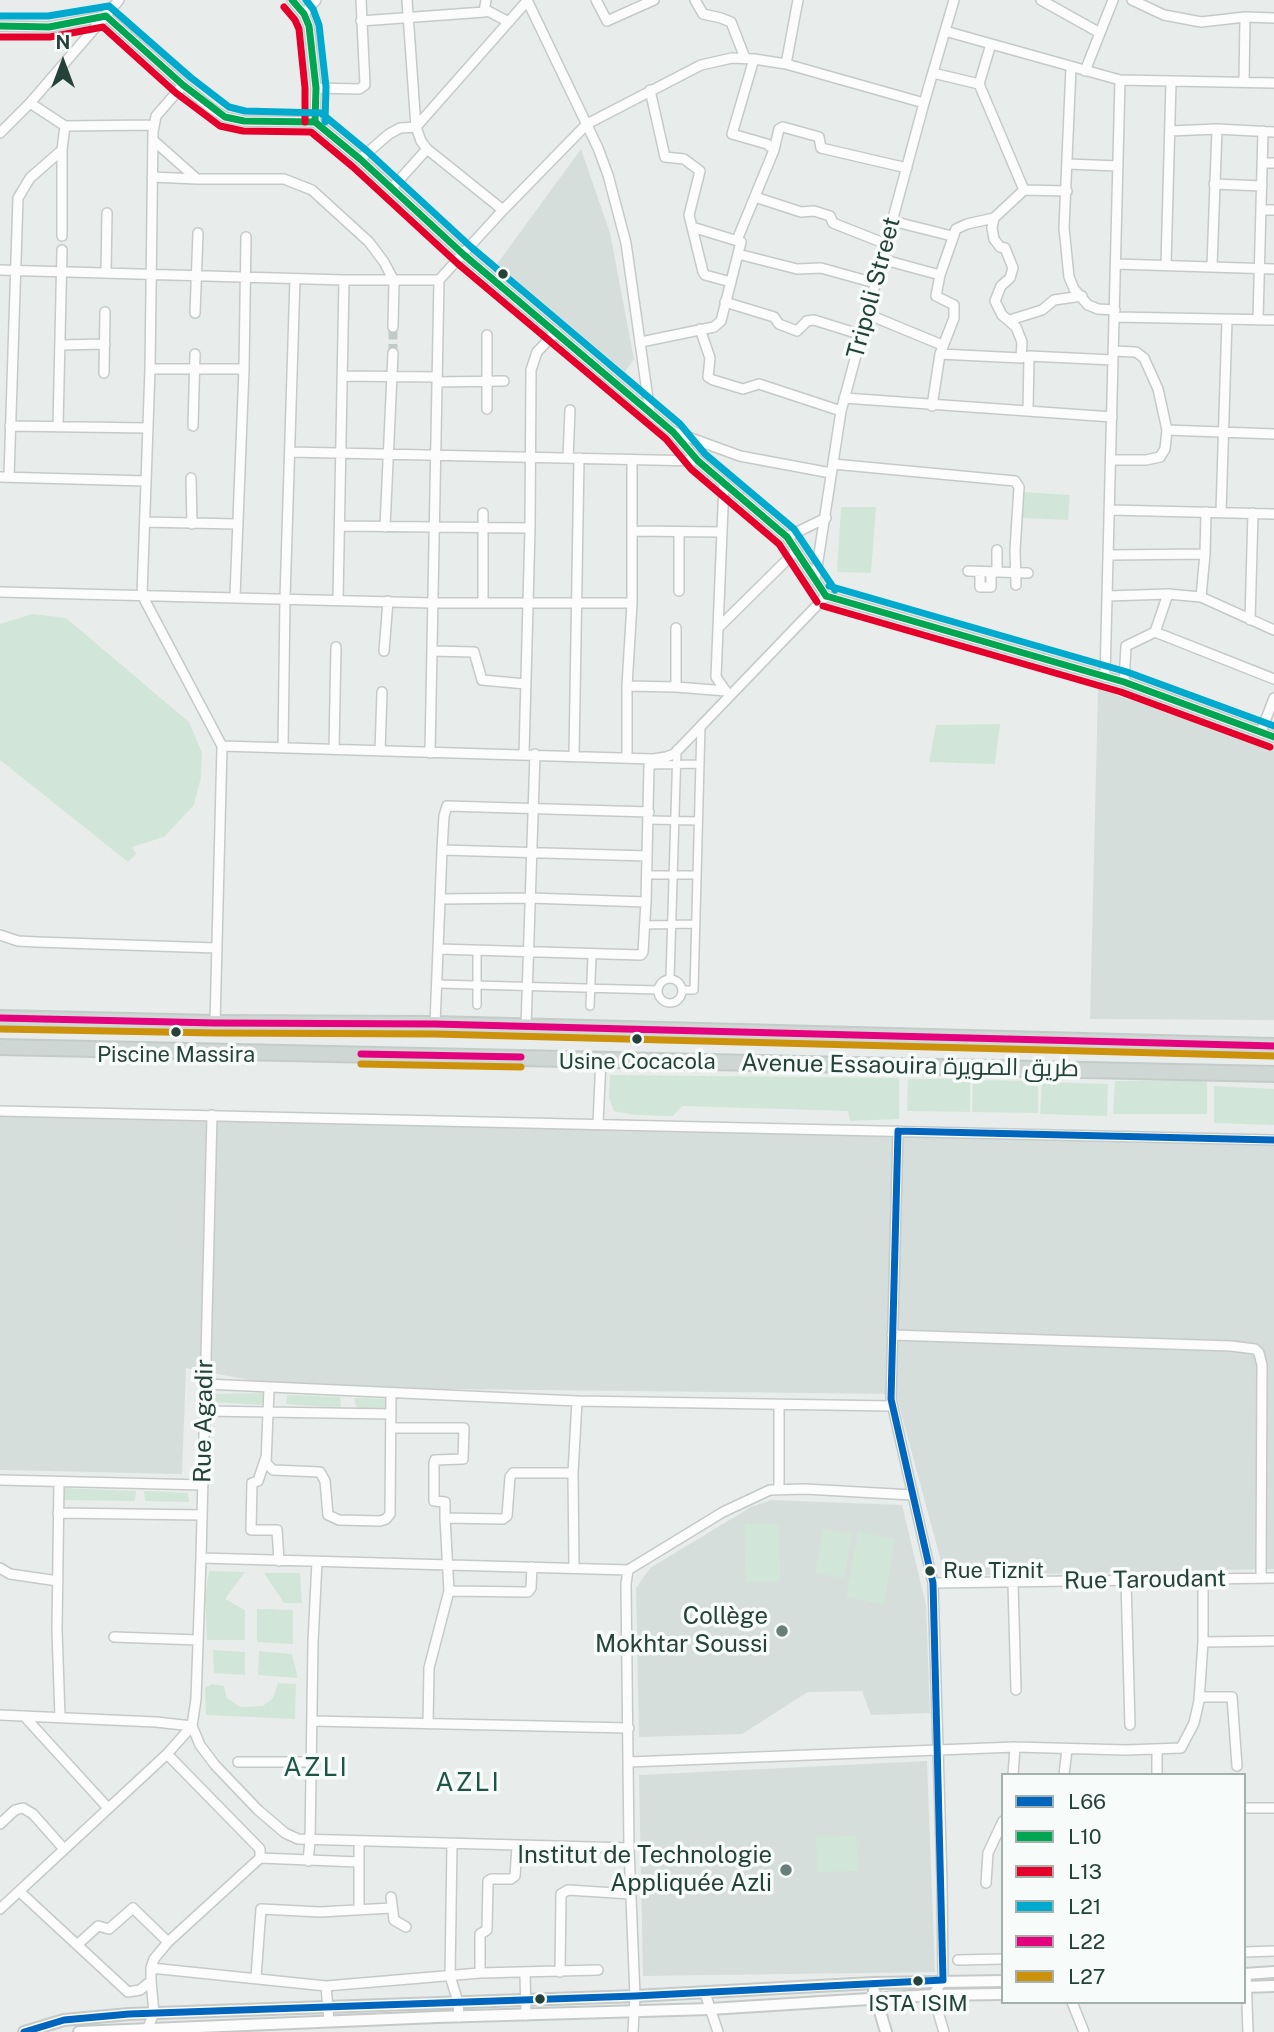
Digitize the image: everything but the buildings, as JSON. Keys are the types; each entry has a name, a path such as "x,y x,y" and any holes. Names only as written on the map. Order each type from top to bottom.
{"main road":[{"name":"Avenue Essaouira طريق الصويرة","path":"0,1018 435,1024 1274,1046"},
{"name":"Avenue Essaouira طريق الصويرة","path":"0,1047 1274,1074"}],"street":[{"path":"0,133 30,103 119,0"},
{"path":"292,0 304,13 312,38 316,88 314,122"},
{"path":"304,13 316,0"},
{"path":"316,88 359,89 365,85 360,0"},
{"path":"407,0 416,127 427,149 503,210"},
{"path":"360,159 388,134 400,128 416,127 527,0 598,148 619,212 650,412"},
{"path":"596,0 607,21 654,0"},
{"path":"695,0 703,14 730,22 750,58 732,134 767,144 774,150"},
{"path":"786,64 798,0"},
{"name":"Tripoli Street","path":"815,580 844,398 923,103 954,0"},
{"path":"1041,0 1100,33"},
{"path":"1085,71 1113,0"},
{"path":"1132,0 1175,19 1207,23 1245,17 1274,18"},
{"path":"361,21 408,18 486,5 509,22"},
{"path":"0,26 49,27 106,16"},
{"path":"106,16 183,85 211,108 230,119 314,122 360,159 464,255 673,432 698,461 787,537 826,596 1124,682 1274,737"},
{"path":"1244,82 1245,17"},
{"path":"945,31 1120,80 1274,83"},
{"path":"991,44 979,84 1024,190"},
{"path":"0,270 295,279 439,280 587,124 701,65 718,59 750,58 786,64 923,103"},
{"path":"1070,67 1064,228 1069,277 1074,289 1092,307 1115,314 1274,320"},
{"path":"933,73 979,84"},
{"path":"1105,677 1120,80"},
{"path":"1166,265 1171,82"},
{"path":"183,85 162,107 154,125 150,369 142,595 222,746 215,1023"},
{"path":"650,90 665,157 684,159 699,171 690,212 704,274 731,282"},
{"path":"30,103 65,126 154,125"},
{"path":"62,236 62,150 65,126"},
{"path":"737,240 774,150 779,130 783,127 819,137 821,148 907,168"},
{"path":"1170,131 1217,129 1274,132"},
{"path":"1212,266 1217,129"},
{"path":"1258,320 1262,131"},
{"path":"153,140 197,179"},
{"path":"392,188 427,149"},
{"path":"62,150 30,178 18,198 10,426 4,477 146,481"},
{"path":"1262,163 1274,163"},
{"path":"1068,164 1118,166"},
{"path":"152,177 285,180 299,184 323,199 369,242 384,262 394,281 393,327"},
{"path":"1214,184 1262,186"},
{"path":"932,406 941,349 954,318 955,308 952,304 935,293 952,236 960,226 994,218 1024,190 1067,191"},
{"path":"755,197 793,210 814,211 830,216 833,223 886,244"},
{"path":"1261,210 1274,210"},
{"path":"106,273 107,212"},
{"path":"994,218 994,239 1000,247 1005,248 1013,272 1001,286 995,301 1002,315 1016,327 1022,342 1028,411"},
{"path":"892,221 952,236"},
{"path":"641,342 718,325 741,242 692,227"},
{"path":"195,313 198,233"},
{"path":"235,596 246,237"},
{"path":"58,427 62,250"},
{"path":"738,254 797,270 821,268 875,283"},
{"path":"881,259 940,275"},
{"path":"1116,264 1274,269"},
{"path":"283,748 295,279"},
{"path":"338,599 344,280"},
{"path":"430,753 439,280"},
{"path":"1010,320 1042,310 1054,300 1082,296"},
{"path":"725,302 775,317 779,324 797,331 807,321 814,320 862,335"},
{"path":"104,373 105,312"},
{"path":"867,314 941,349 1025,357 1113,356 1136,352 1144,358 1158,389 1167,430 1165,449 1160,457 1146,460 1112,460"},
{"path":"1221,512 1227,320"},
{"path":"700,329 710,358 708,377 713,380 743,389 759,384 841,411"},
{"path":"524,754 532,365 537,352 556,332"},
{"path":"486,409 487,335"},
{"path":"60,345 105,344"},
{"path":"385,527 393,353"},
{"path":"193,426 195,354"},
{"path":"150,369 244,369"},
{"path":"342,376 504,381"},
{"path":"844,398 1112,417"},
{"path":"568,458 570,410"},
{"path":"10,426 148,428"},
{"path":"1167,430 1274,433"},
{"path":"673,432 740,456 832,468 1015,481 1019,487 1016,585"},
{"path":"290,452 698,461"},
{"path":"575,756 579,458"},
{"path":"627,758 627,686 632,603 632,460"},
{"path":"191,478 191,524"},
{"path":"724,484 716,677 728,693"},
{"path":"1111,510 1274,514"},
{"path":"1201,597 1206,512"},
{"path":"482,602 483,513"},
{"path":"1250,620 1253,513"},
{"path":"787,537 826,518"},
{"path":"145,522 237,524"},
{"path":"340,526 530,528"},
{"path":"632,531 722,532"},
{"path":"679,532 679,591"},
{"path":"980,572 980,587 991,587 997,550"},
{"path":"718,628 796,551"},
{"path":"1109,555 1205,554"},
{"path":"968,571 1028,573"},
{"path":"0,592 432,603 632,603"},
{"path":"1108,596 1168,594 1201,597 1274,630"},
{"path":"1124,682 1126,646 1155,632 1168,594"},
{"path":"651,762 674,754 728,693 826,596"},
{"path":"384,651 387,601"},
{"path":"676,628 676,687"},
{"path":"1155,632 1274,679"},
{"path":"334,749 336,647"},
{"path":"432,651 474,652 482,680 526,684"},
{"path":"627,686 676,687 728,693"},
{"path":"380,751 382,692"},
{"path":"1261,732 1274,698"},
{"path":"682,990 694,990 701,724"},
{"path":"222,746 535,754 699,764"},
{"path":"670,978 677,749"},
{"path":"526,1027 535,754"},
{"path":"438,949 641,956 646,902 651,762"},
{"path":"435,1024 442,850 447,806 533,808 698,821"},
{"path":"442,850 648,856"},
{"path":"647,875 697,876"},
{"path":"440,899 530,898 646,902"},
{"path":"644,925 695,925"},
{"path":"0,934 18,941 216,948"},
{"path":"477,951 477,1005"},
{"path":"590,1006 592,956"},
{"path":"657,990 664,980 670,978 678,982 682,990"},
{"path":"437,984 657,990"},
{"path":"657,990 661,999 670,1003 678,999 682,990"},
{"path":"598,1124 601,1059"},
{"path":"0,1111 1274,1140"},
{"name":"Rue Agadir","path":"192,1726 196,1699 201,1558 212,1115"},
{"path":"898,1131 891,1406 933,1583 943,1980 933,1995"},
{"path":"892,1335 1255,1349 1262,1365 1261,1578"},
{"path":"205,1384 577,1401 891,1406"},
{"path":"269,1389 266,1463 273,1470 320,1472 324,1476 326,1508 332,1519 386,1519 391,1509 391,1393"},
{"path":"574,1567 573,1473 577,1401"},
{"path":"779,1406 779,1488"},
{"path":"204,1411 391,1414"},
{"path":"391,1428 464,1428 463,1459 433,1462 433,1501 445,1502 449,1591 429,1668 428,1724"},
{"path":"266,1455 258,1481 252,1483 251,1530 277,1530 279,1561"},
{"path":"445,1518 503,1520 507,1517 510,1477 513,1473 573,1473"},
{"path":"0,1480 203,1485"},
{"path":"59,1482 60,1717"},
{"path":"201,1558 628,1570 723,1512 760,1493 779,1488 912,1495"},
{"path":"58,1513 202,1515"},
{"path":"308,1861 317,1562"},
{"path":"449,1591 528,1592 531,1588 531,1567"},
{"path":"0,1568 10,1574 58,1581"},
{"path":"628,1570 629,1848 635,1996 633,2032"},
{"name":"Rue Taroudant","path":"933,1583 1274,1577"},
{"path":"1126,1580 1130,1725"},
{"path":"629,1762 1015,1747 1157,1750 1181,1748 1194,1723 1199,1697 1203,1642 1203,1580"},
{"path":"1013,1583 1016,1690"},
{"path":"114,1637 198,1640"},
{"path":"1203,1642 1274,1641"},
{"path":"1199,1697 1232,1697 1237,1766"},
{"path":"0,1715 192,1726"},
{"path":"24,1716 108,1808"},
{"path":"312,1721 629,1728"},
{"path":"0,1909 167,1754 192,1726"},
{"path":"192,1726 208,1756 258,1810 285,1833 298,1839 629,1848"},
{"path":"1013,1773 1015,1747"},
{"path":"1065,1773 1067,1749"},
{"path":"1157,1750 1157,1773"},
{"path":"167,1754 260,1849 260,1858"},
{"path":"238,1762 312,1762"},
{"path":"0,1824 15,1810 23,1808 33,1814 64,1849"},
{"path":"1246,1808 1274,1808"},
{"path":"986,1883 986,1861 1001,1832"},
{"path":"359,1842 359,1908"},
{"path":"452,1844 450,1976 458,2002 459,2017"},
{"path":"480,1973 480,1934 486,1930 488,1883 491,1879 511,1879 515,1876 517,1846"},
{"path":"146,2030 154,2013 151,1968 160,1951 260,1858 358,1862"},
{"path":"560,1972 561,1894 568,1890 631,1894"},
{"path":"20,1892 128,1992 140,1990 151,1980"},
{"path":"391,1897 394,1920 406,1927"},
{"path":"77,1945 98,1926 109,1929 133,1908 168,1942"},
{"path":"256,1977 261,1909 320,1912 391,1908"},
{"path":"1246,1952 1274,1951"},
{"path":"958,1960 1001,1959"},
{"path":"151,1968 326,1986 480,1973 598,1970"},
{"path":"1246,1974 1274,1972"},
{"path":"525,1973 526,2015"},
{"path":"24,2032 64,2020 154,2013 635,1996 943,1980 1001,1981"},
{"path":"873,1983 886,2032"},
{"path":"326,1986 329,2021"},
{"path":"1246,1987 1274,1986"},
{"path":"705,1993 718,2032"},
{"path":"79,2032 710,2009 933,1995 1001,1994"},
{"path":"933,1995 944,2032"},
{"path":"1246,2002 1248,2032"},
{"path":"1073,2004 1084,2032"}],"shaded area":[{"path":"581,149 610,233 634,359 625,372 497,264"},
{"path":"1098,689 1274,749 1274,1020 1090,1019"},
{"path":"0,1112 1274,1143 1274,1569 945,1576 896,1394 358,1388 271,1384 186,1368 182,1474 0,1470"},
{"name":"Collège Mokhtar Soussi","path":"771,1500 902,1505 926,1605 930,1713 871,1715 862,1691 808,1692 742,1734 639,1737 636,1588 650,1568 751,1507"},
{"name":"Institut de Technologie Appliquée Azli","path":"927,1761 935,1972 643,1976 639,1775"}],"green space":[{"path":"1023,492 1070,495 1068,520 1022,518"},
{"path":"841,507 876,507 871,573 837,572"},
{"path":"32,614 66,618 189,722 202,753 201,777 194,805 164,837 132,847 136,854 128,862 0,760 0,624"},
{"path":"1000,724 995,764 929,762 936,725"},
{"path":"610,1075 899,1078 899,1119 850,1121 848,1111 682,1106 673,1116 635,1115 614,1111 609,1099"},
{"path":"908,1079 970,1079 970,1112 907,1111"},
{"path":"973,1080 1038,1081 1038,1113 972,1112"},
{"path":"1207,1080 1207,1114 1113,1114 1115,1081"},
{"path":"1042,1082 1108,1084 1107,1116 1040,1114"},
{"path":"1214,1086 1274,1089 1274,1125 1214,1123"},
{"path":"264,1393 265,1405 212,1402 209,1394"},
{"path":"287,1395 340,1397 341,1408 286,1404"},
{"path":"354,1398 388,1399 384,1409 357,1409"},
{"path":"63,1488 136,1491 135,1501 64,1500"},
{"path":"144,1491 188,1493 189,1502 145,1501"},
{"path":"745,1524 779,1524 780,1582 746,1582"},
{"path":"823,1529 852,1534 844,1578 815,1573"},
{"path":"858,1532 895,1539 884,1604 846,1597"},
{"path":"209,1571 245,1572 225,1599 245,1610 245,1640 207,1640 205,1597"},
{"path":"264,1573 300,1573 302,1603 284,1603"},
{"path":"257,1609 293,1610 293,1644 257,1642"},
{"path":"213,1650 245,1652 245,1675 214,1673"},
{"path":"259,1651 292,1654 298,1678 258,1675"},
{"path":"278,1683 296,1684 295,1719 206,1715 205,1688 212,1684 224,1686 227,1698 240,1707 263,1706 273,1698"},
{"path":"856,1836 858,1871 817,1872 816,1837"}],"tunnel":[{"path":"393,327 393,353"}],"transit line":[{"name":"L10","path":"292,0 304,14 309,26 316,88 315,122"},
{"name":"L21","path":"306,0 319,25 326,87 325,122"},
{"name":"L21","path":"0,16 48,16 109,6 190,77 229,107 245,111 321,113 367,151 471,247 680,424 705,454 794,529 835,590"},
{"name":"L13","path":"284,7 299,29 305,88 305,122"},
{"name":"L10","path":"0,26 49,27 106,16 183,85 225,117 244,121 315,122 360,159 464,255 673,432 698,461 787,537 826,596"},
{"name":"L13","path":"0,37 50,37 103,27 176,93 220,126 243,131 311,132 457,263 666,439 691,469 779,544 817,602"},
{"name":"L21","path":"829,586 1127,672 1274,726"},
{"name":"L10","path":"826,596 1124,682 1274,737"},
{"name":"L13","path":"823,606 1121,692 1270,747"},
{"name":"L22","path":"0,1018 435,1024 1274,1046"},
{"name":"L27","path":"0,1029 435,1034 1274,1056"},
{"name":"L22","path":"361,1054 521,1057"},
{"name":"L27","path":"361,1064 521,1067"},
{"name":"L66","path":"898,1131 891,1399 933,1583 943,1980"},
{"name":"L66","path":"898,1131 1274,1140"},
{"name":"L66","path":"24,2032 64,2020 129,2014 635,1996 943,1980"}],"place":[{"name":"Piscine Massira","path":"176,1032"},
{"name":"Usine Cocacola","path":"637,1039"},
{"name":"Rue Tiznit","path":"930,1571"},
{"name":"Collège Mokhtar Soussi","path":"782,1631"},
{"name":"Institut de Technologie Appliquée Azli","path":"786,1870"},
{"name":"ISTA ISIM","path":"918,1981"}],"district":[{"name":"AZLI","path":"316,1768"},
{"name":"AZLI","path":"468,1783"}]}
